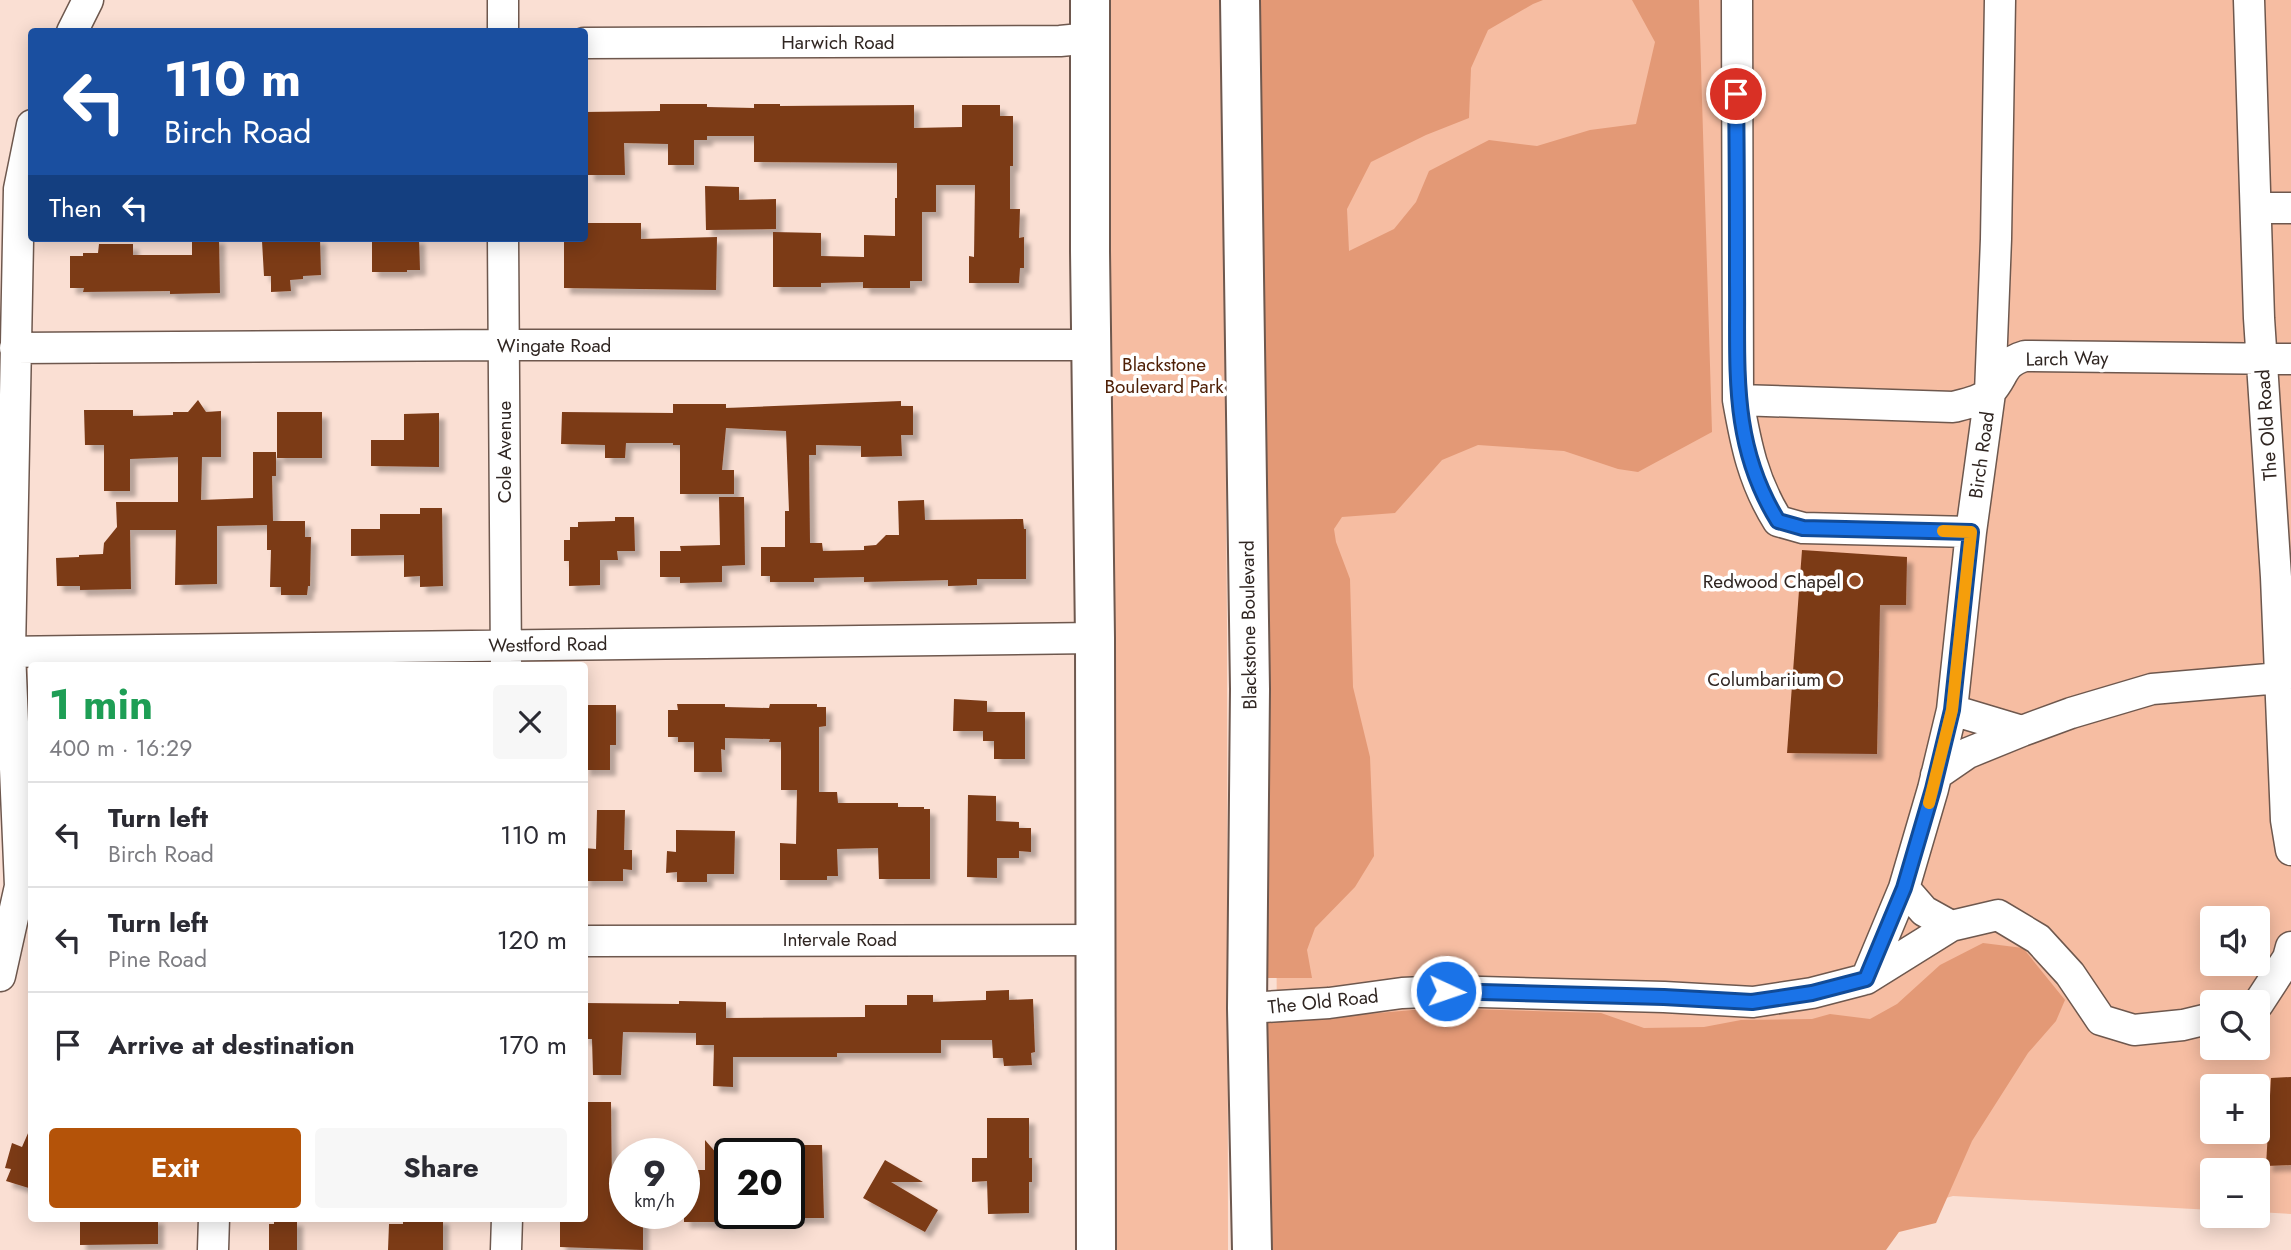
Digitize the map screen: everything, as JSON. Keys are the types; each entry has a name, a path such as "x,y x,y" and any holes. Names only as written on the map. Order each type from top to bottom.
{"main road":[{"path":"1090,0 1090,251 1096,638 1096,1250"},
{"name":"Blackstone Boulevard","path":"1240,0 1250,689 1247,1008 1252,1250"}],"street":[{"path":"74,28 88,0"},
{"path":"503,0 503,28"},
{"path":"1737,0 1738,400 1748,455 1766,502 1778,521 1803,528 1971,532"},
{"name":"Birch Road","path":"1866,979 1904,888 1937,775 1952,710 1971,532 1990,393 2000,0"},
{"name":"The Old Road","path":"2249,0 2261,358 2276,577 2286,820 2291,850"},
{"name":"Harwich Road","path":"588,43 1046,41 1091,38"},
{"path":"10,956 20,886 5,652 19,189 28,145"},
{"path":"2256,208 2291,208"},
{"name":"Cole Avenue","path":"503,242 506,655"},
{"name":"Wingate Road","path":"15,348 1093,345"},
{"name":"Larch Way","path":"1990,393 2012,360 2025,356 2291,359"},
{"path":"1738,400 1953,407 1972,403 1990,393"},
{"name":"Westford Road","path":"5,652 506,655 1096,638"},
{"path":"1937,775 1968,753 2022,731 2071,713 2152,690 2280,678"},
{"path":"1952,710 2022,731"},
{"path":"1904,888 1924,911 1951,926"},
{"name":"The Old Road","path":"1247,1008 1446,991 1752,1002 1812,993 1866,979 1951,926 1998,915 2038,939 2070,974 2101,1020 2134,1030 2200,1020"},
{"name":"Intervale Road","path":"588,941 1096,940"},
{"path":"2267,990 2288,958 2291,947"},
{"path":"213,1250 214,1222"},
{"path":"506,1250 507,1222"}],"green space":[{"name":"Blackstone Boulevard Park","path":"1106,0 1222,0 1228,1250 1112,1250"},
{"path":"1268,0 2291,0 2291,1214 2270,1213 2270,1158 2200,1158 2200,1209 1953,1196 1762,1250 1279,1250"}],"shaded area":[{"path":"1249,0 1543,0 1488,30 1471,68 1469,118 1426,135 1371,162 1347,209 1349,251 1394,229 1416,202 1429,171 1489,140 1537,146 1590,130 1636,124 1655,42 1632,0 1699,0 1712,432 1638,472 1618,469 1564,451 1478,445 1442,460 1395,513 1342,517 1334,529 1350,579 1353,687 1370,757 1374,856 1355,887 1315,928 1307,950 1312,978 1253,978"},
{"path":"1983,943 2023,948 2065,1000 2056,1021 2028,1053 1972,1141 1936,1223 1899,1232 1886,1250 1254,1250 1253,1017 1332,1017 1436,1008 1601,1013 1644,1028 1704,1027 1741,1020 1812,1019 1830,1014 1870,1019 1897,1004 1940,965"}],"building":[{"path":"660,104 754,108 754,104 914,105 914,128 962,127 962,105 1000,105 1000,116 1013,116 1010,209 1020,209 1019,238 1024,237 1024,268 1020,268 1019,283 969,283 969,256 974,257 975,185 936,185 936,212 922,212 922,281 910,281 910,288 863,288 863,282 821,283 821,287 773,287 773,232 821,233 821,256 864,257 864,235 895,236 897,163 754,162 754,136 707,136 707,140 694,140 694,165 668,165 668,144 624,143 625,175 588,175 588,112 660,111"},
{"path":"705,186 739,187 739,200 776,199 776,229 706,230"},
{"path":"588,223 641,223 641,239 717,237 716,290 564,288 564,242 588,242"},
{"path":"192,242 219,242 220,293 83,292 84,288 70,288 70,256 98,253 99,244 133,244 133,255 192,255"},
{"path":"262,242 320,242 321,275 290,280 291,291 271,292 271,276 264,276"},
{"path":"372,242 419,242 420,270 372,272"},
{"path":"198,400 206,412 221,411 221,457 202,457 201,500 253,498 253,452 276,452 276,476 272,476 273,521 305,521 305,537 311,537 310,586 307,595 281,595 281,587 270,587 271,550 267,550 267,525 217,526 217,584 175,585 176,530 130,530 131,589 80,590 80,586 57,586 56,558 103,554 104,543 117,527 116,502 178,502 178,457 130,459 130,491 104,491 104,445 85,445 84,410 133,410 133,416 173,415 173,412 188,412"},
{"path":"901,401 901,406 913,406 913,435 901,435 902,456 861,457 861,446 816,445 816,455 809,455 810,543 822,543 823,551 864,550 864,546 876,545 886,535 899,535 898,501 924,500 925,520 1023,519 1026,529 1026,579 977,579 977,585 948,586 948,580 864,582 864,577 814,578 814,582 770,582 770,576 761,576 761,547 785,547 785,511 789,511 786,431 726,428 722,470 734,470 734,494 680,494 680,445 626,443 625,458 605,458 605,445 561,444 562,412 673,413 673,404 726,404 726,408"},
{"path":"277,412 322,412 322,458 277,458"},
{"path":"439,413 439,467 371,466 371,440 404,440 404,414"},
{"path":"719,497 744,497 745,565 722,566 722,582 680,583 680,577 660,577 660,551 681,551 680,546 720,545"},
{"path":"420,508 442,508 443,586 420,587 420,576 404,577 404,555 351,556 351,529 380,529 380,514 420,514"},
{"path":"615,517 634,517 635,551 617,551 618,560 600,560 600,585 569,586 569,561 564,561 564,540 570,540 570,527 578,527 578,522 615,521"},
{"name":"Columbariium","path":"1802,550 1907,557 1906,605 1880,605 1877,754 1787,753"},
{"path":"954,699 987,701 987,712 1025,712 1025,759 994,759 994,741 983,741 983,731 953,731"},
{"path":"677,704 769,708 770,704 817,704 817,707 826,707 826,726 819,727 819,792 837,792 838,803 898,803 898,807 930,809 930,879 879,879 878,848 837,849 838,876 827,876 827,880 780,880 780,843 796,844 797,790 781,790 781,742 769,742 770,739 725,738 725,750 721,749 722,772 694,772 694,742 678,742 678,737 668,737 668,710 678,710"},
{"path":"588,705 616,705 616,745 610,745 610,770 588,770"},
{"path":"968,795 996,796 996,821 1019,822 1019,828 1031,828 1031,852 1019,851 1019,858 997,858 997,878 967,877"},
{"path":"597,810 625,810 624,850 632,850 632,870 623,869 623,881 588,881 588,848 596,849"},
{"path":"676,830 735,831 734,874 707,874 707,882 677,882 677,872 666,873 667,851 676,852"},
{"path":"1009,990 1009,1000 1033,999 1035,1052 1031,1053 1032,1065 1004,1066 1003,1058 993,1058 992,1040 941,1040 941,1053 733,1057 733,1087 713,1086 714,1045 696,1045 696,1033 623,1032 621,1075 593,1075 592,1039 588,1039 588,1003 726,1002 726,1018 865,1017 865,1005 907,1005 907,995 933,995 933,1002 986,1000 986,991"},
{"path":"2291,1077 2291,1165 2270,1166 2270,1158 2266,1158 2267,1144 2270,1144 2271,1078"},
{"path":"588,1102 611,1102 609,1229 643,1229 643,1250 560,1247 560,1222 588,1222"},
{"path":"987,1118 1029,1118 1032,1182 1029,1182 1029,1213 988,1214 987,1181 972,1182 972,1158 987,1158"},
{"path":"28,1133 28,1188 6,1181 11,1169 5,1168 12,1143 22,1147"},
{"path":"705,1140 714,1150 714,1222 700,1222 700,1170 705,1170"},
{"path":"805,1145 822,1145 824,1218 805,1218"},
{"path":"885,1160 923,1182 891,1182 938,1210 925,1232 863,1198"},
{"path":"80,1222 158,1222 158,1244 80,1245"},
{"path":"297,1222 297,1250 269,1250 269,1224"},
{"path":"443,1222 443,1250 388,1250 389,1224"}],"slow traffic":[{"path":"1929,803 1952,710 1971,532 1943,531"}],"place":[{"name":"Redwood Chapel","path":"1855,581"},
{"name":"Columbariium","path":"1835,679"}],"route":[{"path":"1446,991 1752,1002 1812,993 1866,979 1904,888 1933,789 1952,710 1971,532 1803,528 1778,521 1766,502 1748,455 1738,400 1736,94"}]}
